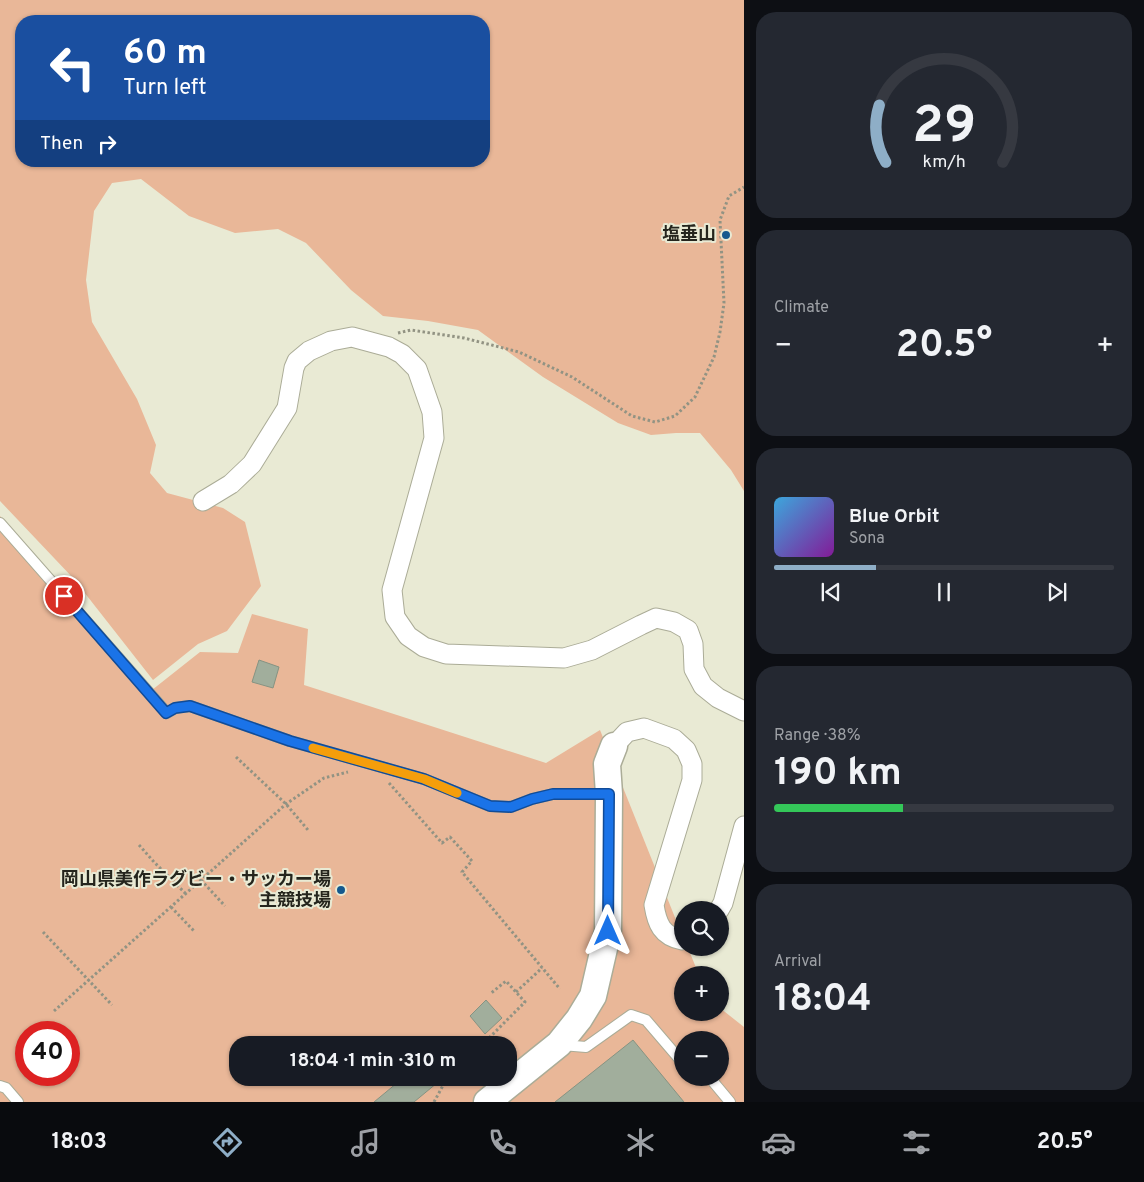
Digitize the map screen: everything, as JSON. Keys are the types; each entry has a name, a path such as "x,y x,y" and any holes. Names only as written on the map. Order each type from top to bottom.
{"street":[{"path":"203,501 231,484 252,464 287,408 297,361 309,351 331,341 352,337 389,347 402,354 416,369 432,412 434,438 392,590 395,617 408,636 424,646 446,654 564,658 592,650 656,618 674,622 688,630 692,644 694,669 703,686 718,698 744,712"},
{"path":"487,1102 558,1044 579,1019 593,996 608,931 609,794 607,764 614,746 628,732 644,728 674,739 686,750 692,764 692,780 654,905 656,920 662,930 674,939"},
{"path":"724,901 744,826"}],"lane":[{"path":"0,523 166,713 175,708 190,706 290,741 424,779 490,806 511,807 553,794 609,794"},
{"path":"558,1044 586,1047 631,1015 646,1020 674,1053"},
{"path":"0,1086 6,1088 18,1102"},
{"path":"717,1086 730,1102"}],"path":[{"path":"420,332 464,338 519,352 572,377 632,416 655,422 675,416 696,398 714,357 724,303 720,220 729,196 744,187"},
{"path":"236,757 286,804 308,830"},
{"path":"54,1010 286,804 324,778 352,771"},
{"path":"386,781 442,843 450,837 472,861 462,872 560,990"},
{"path":"139,845 186,894"},
{"path":"201,880 225,906"},
{"path":"171,907 195,932"},
{"path":"43,932 112,1005"},
{"path":"516,992 542,968"},
{"path":"490,994 506,981 525,1002 491,1036"},
{"path":"434,1102 442,1086"}],"shaded area":[{"path":"0,0 744,0 744,491 731,470 700,433 651,435 618,423 543,377 478,330 428,321 383,316 351,290 306,243 278,229 235,233 189,216 141,179 112,183 94,211 86,280 92,322 137,399 156,445 150,473 167,493 223,508 245,522 261,586 227,631 198,644 153,680 73,578 0,501"},
{"path":"0,516 152,690 200,652 238,653 252,614 308,629 304,685 546,763 600,730 674,915 674,956 691,956 695,966 674,966 674,1021 729,1021 729,1015 744,1027 744,1102 0,1102"}],"building":[{"path":"259,660 279,667 273,688 252,682"},
{"path":"486,1000 502,1018 485,1034 470,1016"},
{"path":"633,1040 684,1102 555,1102"},
{"path":"393,1086 433,1086 414,1102 374,1102"}],"slow traffic":[{"path":"313,748 424,779 457,793"}],"place":[{"name":"塩垂山","path":"726,235"},
{"name":"岡山県美作ラグビー・サッカー場 主競技場","path":"341,890"}],"route":[{"path":"64,596 166,713 175,708 190,706 290,741 424,779 490,806 511,807 553,794 609,794 608,931"}]}
